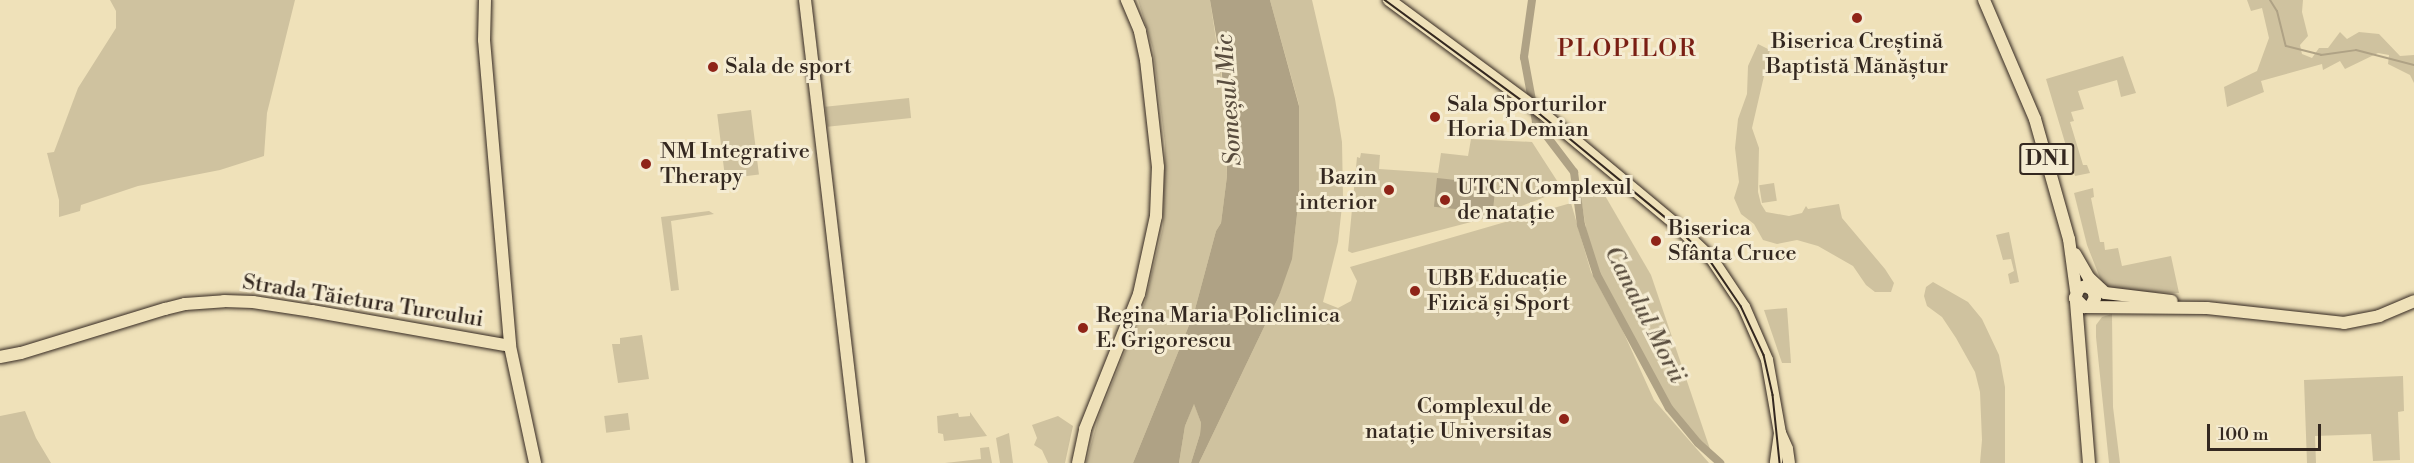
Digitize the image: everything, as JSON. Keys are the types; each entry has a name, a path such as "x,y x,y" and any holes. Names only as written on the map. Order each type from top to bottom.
{"main road":[{"path":"484,0 484,40 510,346 535,463"},
{"path":"805,0 824,141 859,463"},
{"path":"1078,463 1085,429 1139,294 1156,216 1158,167 1146,60 1142,37 1127,0"},
{"path":"1389,0 1541,112 1702,249 1733,289 1752,321 1767,360 1780,433 1787,449 1789,463"},
{"name":"DN1","path":"1984,0 2034,119 2070,243 2095,298 2090,306 2081,347"},
{"path":"2070,243 2090,278 2106,293 2195,303 2207,308"},
{"path":"2070,243 2073,312 2081,347"},
{"name":"DN1","path":"2070,243 2081,347 2089,463"},
{"path":"2172,301 2113,300 2084,286 2076,296 2082,306 2195,310 2207,308 2344,323 2379,316 2414,302"},
{"name":"Strada Tăietura Turcului","path":"0,357 21,353 165,309 185,304 224,301 253,302 312,311 510,346"},
{"path":"2083,463 2087,429"},
{"path":"2087,429 2098,463"},
{"path":"1776,463 1780,433"}],"shaded area":[{"path":"110,0 295,0 267,113 264,156 220,170 138,186 81,205 80,211 59,217 59,200 47,153 54,152 78,88 116,28 116,11"},
{"path":"1138,0 1210,0 1224,92 1227,176 1221,223 1216,231 1194,313 1133,463 1086,463 1098,419 1145,302 1163,227 1165,144 1153,49"},
{"path":"1270,0 1312,0 1335,99 1342,142 1343,197 1338,242 1323,302 1338,308 1351,301 1357,281 1350,267 1571,203 1591,272 1622,329 1654,400 1709,463 1199,463 1279,296 1294,241 1299,197 1299,105"},
{"path":"2247,0 2303,0 2302,12 2308,36 2300,45 2302,54 2312,58 2319,48 2328,48 2340,32 2347,39 2359,32 2379,34 2400,56 2414,55 2414,83 2410,75 2388,64 2389,55 2378,53 2345,69 2340,61 2323,70 2322,64 2261,81 2264,92 2227,107 2224,87 2257,71 2269,38 2262,8 2251,11"},
{"path":"1758,44 1770,50 1752,128 1759,148 1758,192 1761,204 1766,212 1789,216 1802,213 1806,206 1808,209 1839,204 1842,218 1894,283 1891,292 1875,292 1866,285 1853,266 1818,246 1797,240 1777,244 1763,240 1754,224 1741,214 1734,198 1739,182 1735,148 1738,119 1747,94 1748,66"},
{"path":"2123,56 2136,93 2121,97 2117,80 2078,91 2084,109 2071,112 2074,121 2070,122 2083,165 2087,165 2090,173 2075,176 2046,79"},
{"path":"909,98 911,118 828,127 825,107"},
{"path":"751,110 759,175 725,179 717,114"},
{"name":"UTCN Complexul de natație","path":"1471,139 1532,142 1563,190 1498,215 1352,253 1348,251 1357,157 1360,158 1361,153 1380,155 1379,169 1438,173 1441,153 1468,156"},
{"path":"1774,183 1777,201 1762,203 1759,185"},
{"path":"1600,187 1651,275 1710,449 1671,407 1599,274 1589,247 1581,198"},
{"path":"2093,188 2094,197 2091,198 2100,242 2104,242 2105,250 2118,248 2122,266 2171,256 2179,293 2118,291 2102,283 2087,245 2074,193"},
{"path":"709,211 714,214 671,221 679,290 671,291 661,217"},
{"path":"2009,232 2019,282 2010,284 2008,274 2014,271 2011,259 2003,260 1996,235"},
{"path":"1933,282 1968,302 1982,319 1999,355 2005,387 2005,463 1980,463 1982,440 1980,392 1975,372 1942,317 1927,306 1924,296 1926,287"},
{"path":"1787,308 1791,363 1782,363 1764,310"},
{"path":"2112,314 2113,407 2120,463 2109,463 2096,337 2096,325 2102,317"},
{"path":"642,335 649,379 618,383 612,344 620,344 620,338"},
{"path":"2403,376 2404,411 2398,412 2400,460 2373,461 2371,434 2315,436 2316,463 2307,463 2304,380"},
{"path":"1194,403 1201,423 1200,434 1191,463 1179,463 1185,426"},
{"path":"25,411 36,438 51,463 0,463 0,416"},
{"path":"970,412 987,436 944,441 943,434 938,433 937,416 958,413 959,417 970,416"},
{"path":"628,413 630,430 606,433 604,416"},
{"path":"1058,416 1073,426 1065,463 1048,463 1042,450 1034,445 1037,438 1032,425"},
{"path":"1009,433 1013,463 1000,463 996,438"},
{"path":"989,447 992,463 945,463 981,459 980,448"}],"water":[{"name":"Someșul Mic","path":"1210,0 1270,0 1299,106 1299,197 1292,259 1279,296 1199,463 1191,463 1201,423 1194,404 1185,426 1179,463 1133,463 1194,313 1216,231 1221,223 1227,176 1226,118 1221,65"},
{"path":"1437,178 1496,184 1493,213 1434,207"}],"waterway":[{"name":"Canalul Morii","path":"1532,0 1524,57 1536,122 1574,172 1581,225 1597,275 1669,408 1698,443 1720,463"},
{"path":"2270,0 2277,11 2286,46 2321,55 2356,50 2414,65"}],"tram line":[{"path":"1385,0 1540,114 1671,222 1709,259 1741,306 1764,355 1773,395 1780,463"}],"place":[{"name":"Biserica Creștină Baptistă Mănăștur","path":"1857,18"},
{"name":"Sala de sport","path":"713,67"},
{"name":"Sala Sporturilor Horia Demian","path":"1435,117"},
{"name":"NM Integrative Therapy","path":"646,164"},
{"name":"Bazin interior","path":"1389,190"},
{"name":"UTCN Complexul de natație","path":"1445,200"},
{"name":"Biserica Sfânta Cruce","path":"1656,241"},
{"name":"UBB Educație Fizică și Sport","path":"1415,291"},
{"name":"Regina Maria Policlinica E. Grigorescu","path":"1083,328"},
{"name":"Complexul de natație Universitas","path":"1564,419"}],"district":[{"name":"PLOPILOR","path":"1627,50"}]}
